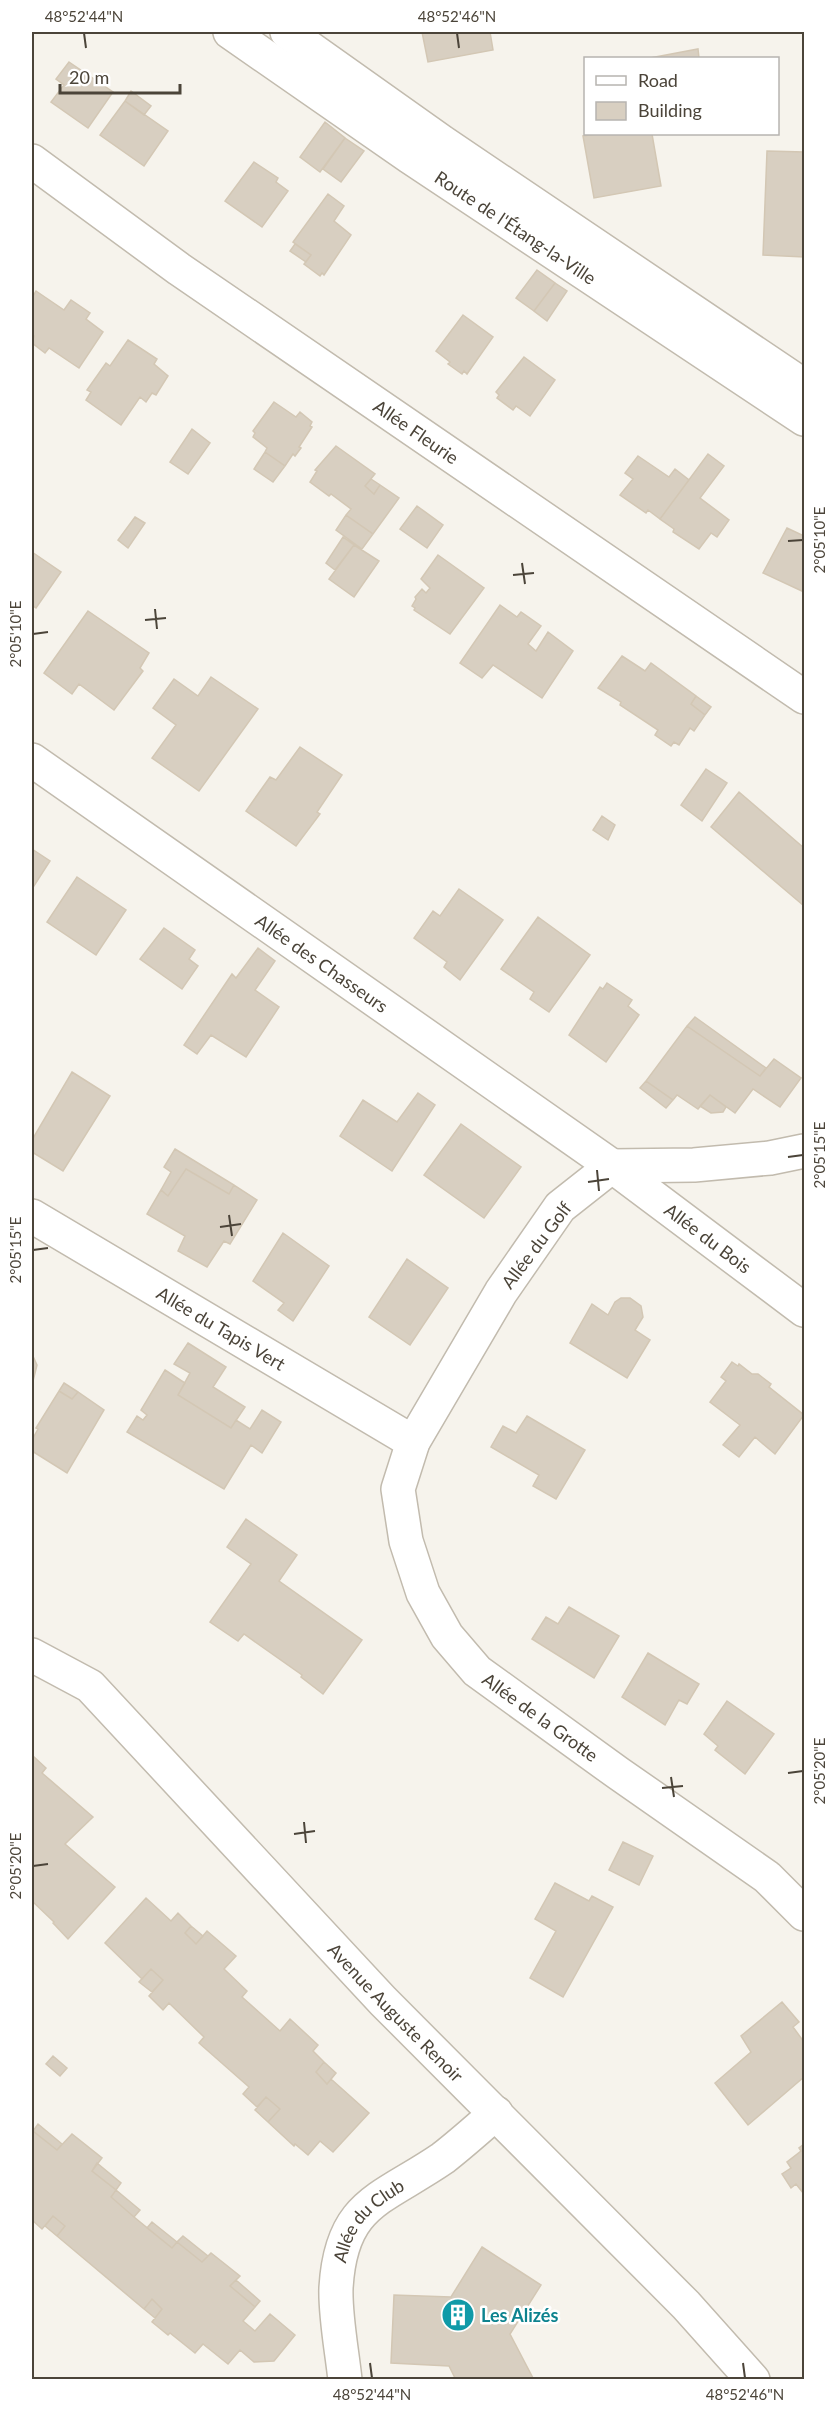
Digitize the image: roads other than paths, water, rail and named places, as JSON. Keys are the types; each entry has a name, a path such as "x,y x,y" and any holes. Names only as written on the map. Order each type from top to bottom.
{"street":[{"name":"Route de l'Étang-la-Ville","path":"230,32 410,157 804,419"},
{"name":"Route de l'Étang-la-Ville","path":"290,34 442,142 804,386"},
{"path":"275,63 290,34"},
{"name":"Allée Fleurie","path":"32,161 179,269 804,697"},
{"name":"Allée des Chasseurs","path":"32,760 612,1166"},
{"path":"612,1166 694,1165 770,1158 804,1151"},
{"name":"Allée du Bois","path":"612,1166 804,1310"},
{"name":"Allée du Golf","path":"413,1442 501,1292 560,1207 612,1166"},
{"name":"Allée du Tapis Vert","path":"32,1216 413,1442"},
{"name":"Allée de la Grotte","path":"413,1442 399,1489 406,1541 423,1593 447,1636 477,1671 768,1877 803,1915"},
{"name":"Avenue Auguste Renoir","path":"32,1655 90,1686 383,2001 686,2305 753,2379"},
{"name":"Allée du Club","path":"345,2379 336,2289 341,2249 352,2224 371,2202 444,2157 496,2113"}],"place":[{"name":"Les Alizés","path":"458,2315"}]}
